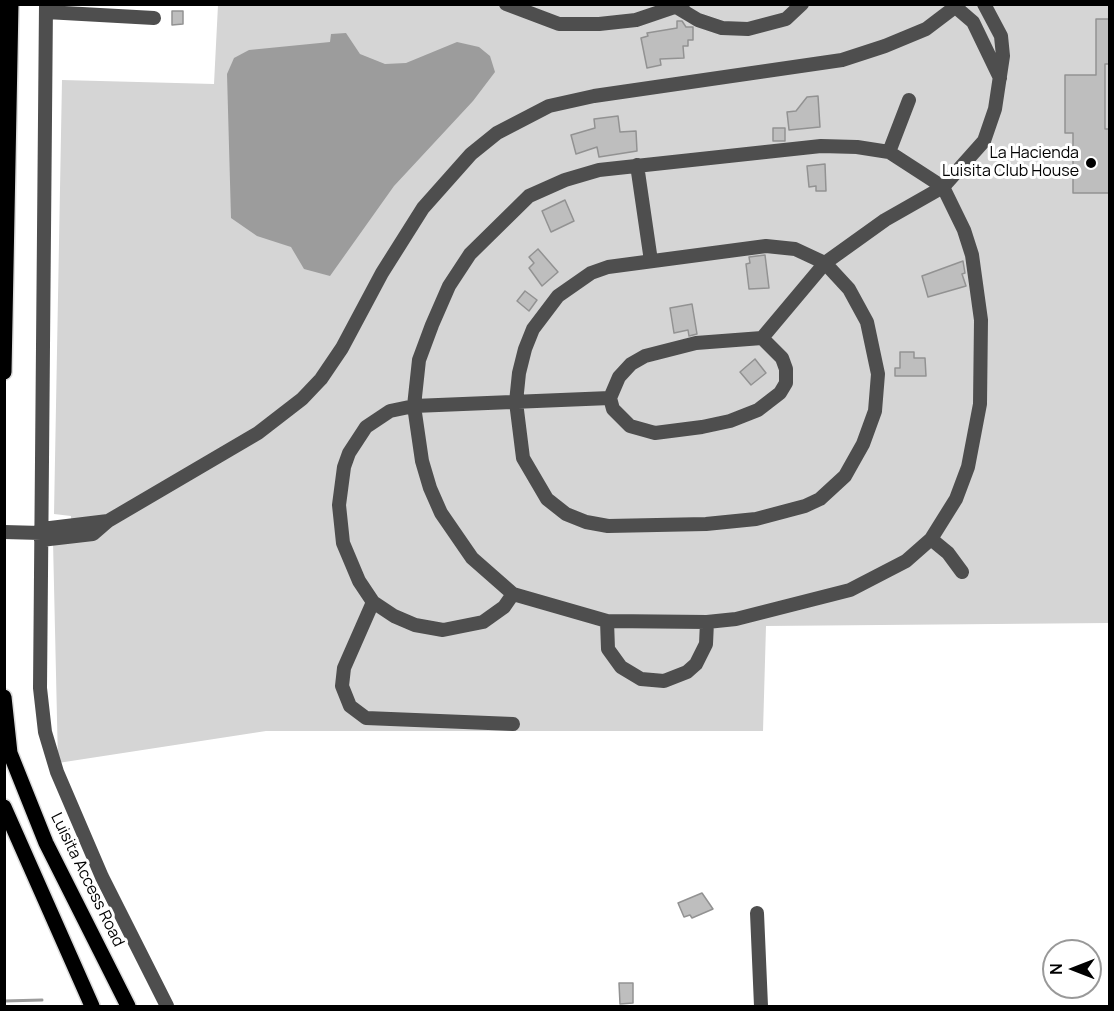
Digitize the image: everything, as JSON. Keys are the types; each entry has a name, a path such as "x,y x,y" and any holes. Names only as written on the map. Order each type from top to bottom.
{"main road":[{"path":"4,372 11,4"},
{"name":"Luisita Access Road","path":"4,697 10,753 46,843 128,1006"},
{"path":"4,807 92,1006"}],"street":[{"path":"506,4 559,24 599,24 636,20 681,6 698,20 722,28 747,29 786,19 802,4"},
{"path":"762,338 782,358 786,369 786,383 780,393 758,410 730,421 686,430 655,433 641,430 620,419 613,409 610,398 624,370 645,356 696,343 762,338 825,263 885,220 942,187 984,141 995,110 1000,78 1001,36 984,4"},
{"path":"4,532 93,534 108,520 258,433 302,399 321,380 342,348 382,273 423,208 471,154 497,132 549,106 594,96 842,60 885,46 926,28 956,5 973,22 1000,78"},
{"path":"154,18 46,8 40,688 45,732 57,772 80,827 167,1006"},
{"path":"889,152 909,100"},
{"path":"821,146 857,147 889,152 942,187 964,230 978,281 982,357 980,404 968,467 956,499 932,539 906,561 850,590 765,613 707,622 607,621 513,594 472,558 441,513 422,461 414,406 419,360 449,286 477,246 529,196 565,180 599,170 821,146"},
{"path":"637,165 651,261"},
{"path":"766,246 795,249 825,263 849,289 867,322 878,374 878,392 870,429 845,476 820,499 805,506 756,519 706,524 608,526 586,522 566,514 547,499 523,458 516,402 519,373 525,349 534,329 558,296 591,273 651,261 766,246"},
{"path":"513,594 504,607 483,622 443,630 415,626 393,616 373,602 358,581 343,543 339,505 344,467 356,438 366,427 390,411 414,406 610,398"},
{"path":"932,539 962,572"},
{"path":"373,602 344,668 342,686 350,706 366,718 513,724"},
{"path":"607,621 608,649 621,667 641,679 664,681 687,672 696,663 706,644 707,622"},
{"path":"757,914 761,1006"}],"shaded area":[{"path":"218,5 1109,5 1109,623 766,626 763,731 266,731 58,763 53,541 72,538 71,516 54,514 62,80 214,84"},
{"path":"346,33 360,54 385,64 406,63 457,42 479,47 490,56 495,72 473,101 394,186 330,276 304,269 291,247 257,236 231,218 227,74 234,58 249,50 330,42 331,34"}],"building":[{"path":"172,11 183,11 183,24 172,25"},
{"name":"La Hacienda Luisita Club House","path":"1096,19 1110,19 1110,64 1105,64 1105,129 1110,129 1110,193 1073,193 1073,133 1065,133 1065,75 1096,75"},
{"path":"677,21 682,21 686,27 693,27 693,40 688,40 688,46 683,46 684,58 660,59 661,65 647,68 641,38 648,36 647,33 677,28"},
{"path":"818,96 820,127 789,130 787,112 796,111 807,97"},
{"path":"618,116 620,132 636,131 637,151 599,157 597,147 576,154 571,135 595,128 594,119"},
{"path":"773,128 785,128 785,141 773,141"},
{"path":"825,164 826,191 816,191 816,186 809,187 807,166"},
{"path":"565,200 574,221 551,232 542,211"},
{"path":"538,249 558,272 542,286 529,268 534,263 529,257"},
{"path":"765,255 769,288 749,289 746,264 750,263 749,257"},
{"path":"963,261 965,273 962,274 966,286 928,297 922,276"},
{"path":"525,291 537,300 529,311 517,301"},
{"path":"692,304 697,334 689,336 688,330 674,333 670,308"},
{"path":"900,352 914,352 914,358 925,358 926,376 895,376 895,368 900,368"},
{"path":"755,359 766,373 751,385 740,372"},
{"path":"702,893 713,909 692,918 690,915 684,917 678,903"},
{"path":"619,983 633,983 633,1003 620,1004"}],"waterway":[{"path":"4,1001 42,1000"}],"place":[{"name":"La Hacienda Luisita Club House","path":"1091,163"}]}
